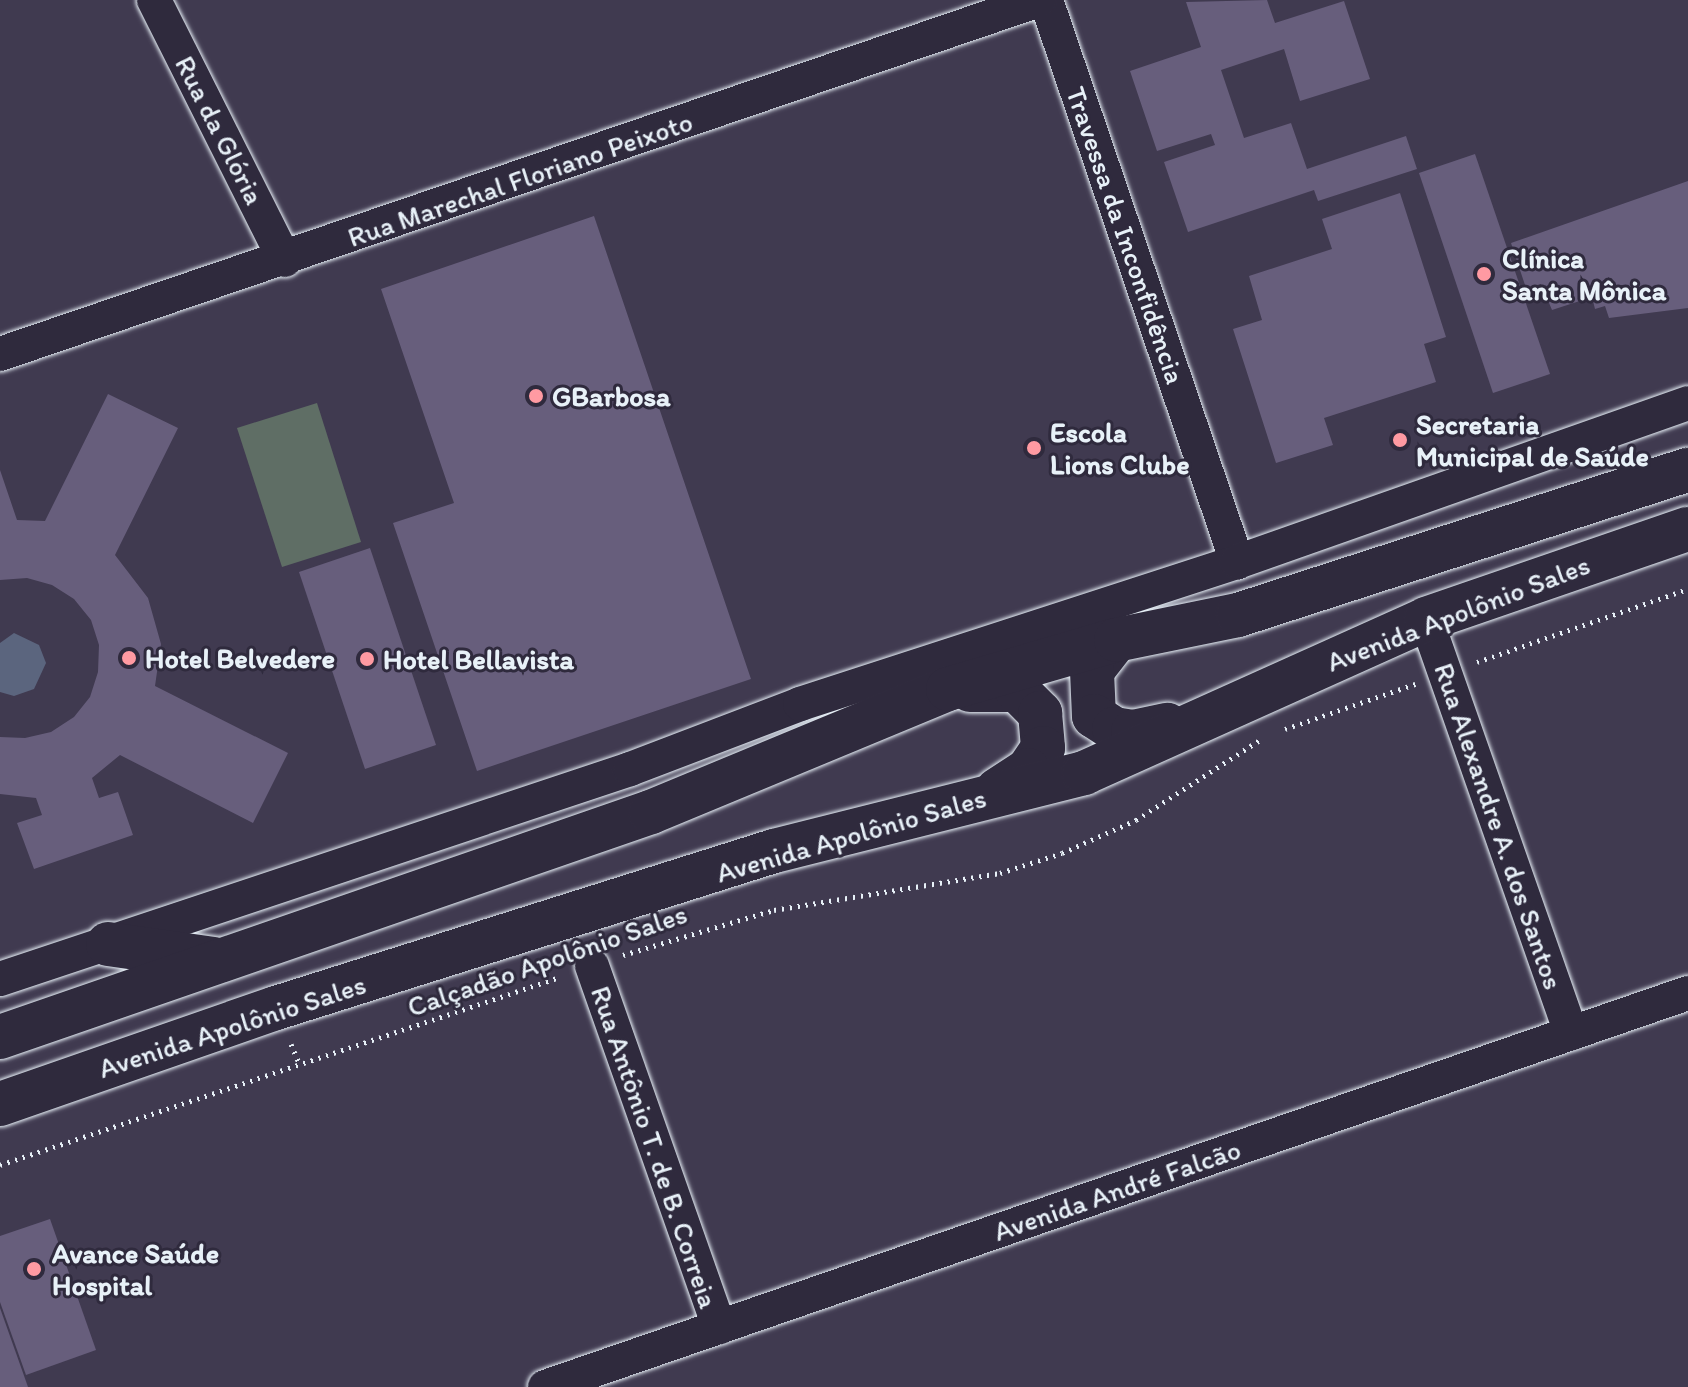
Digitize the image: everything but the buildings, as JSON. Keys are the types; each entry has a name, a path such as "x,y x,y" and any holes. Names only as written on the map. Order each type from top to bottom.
{"street":[{"name":"Rua da Glória","path":"154,0 285,260"},
{"name":"Rua Marechal Floriano Peixoto","path":"0,354 285,260 982,9 1039,0"},
{"name":"Travessa da Inconfidência","path":"1046,0 1237,562"},
{"name":"Avenida Apolônio Sales","path":"0,1037 651,812 809,723 1237,562 1688,403"},
{"name":"Avenida Apolônio Sales","path":"0,979 630,769 948,689 1116,640 1238,615 1688,470"},
{"name":"Avenida Apolônio Sales","path":"0,1104 276,1008 774,851 1084,773 1202,716 1426,619 1688,529"},
{"name":"Rua Alexandre A. dos Santos","path":"1426,619 1571,1033"},
{"path":"1116,640 1092,671 1094,716 1114,729 1133,732 1202,716"},
{"path":"948,689 1017,690 1040,713 1043,748 1028,770 985,797"},
{"path":"108,944 220,960"},
{"name":"Rua Antônio T. de B. Correia","path":"592,966 719,1327"},
{"name":"Avenida André Falcão","path":"545,1387 1688,993"}],"path":[{"path":"1283,730 1688,589"},
{"name":"Calçadão Apolônio Sales","path":"0,1165 592,966 774,910 1000,873 1062,853 1136,820 1268,735"}],"green space":[{"path":"317,403 361,542 282,567 237,428"}],"water":[{"path":"14,633 39,645 46,663 34,689 14,696 0,692 0,643"}],"place":[{"name":"Clínica Santa Mônica","path":"1484,274"},
{"name":"GBarbosa","path":"536,396"},
{"name":"Secretaria Municipal de Saúde","path":"1400,440"},
{"name":"Escola Lions Clube","path":"1034,448"},
{"name":"Hotel Belvedere","path":"129,658"},
{"name":"Hotel Bellavista","path":"367,659"},
{"name":"Avance Saúde Hospital","path":"34,1269"}]}
